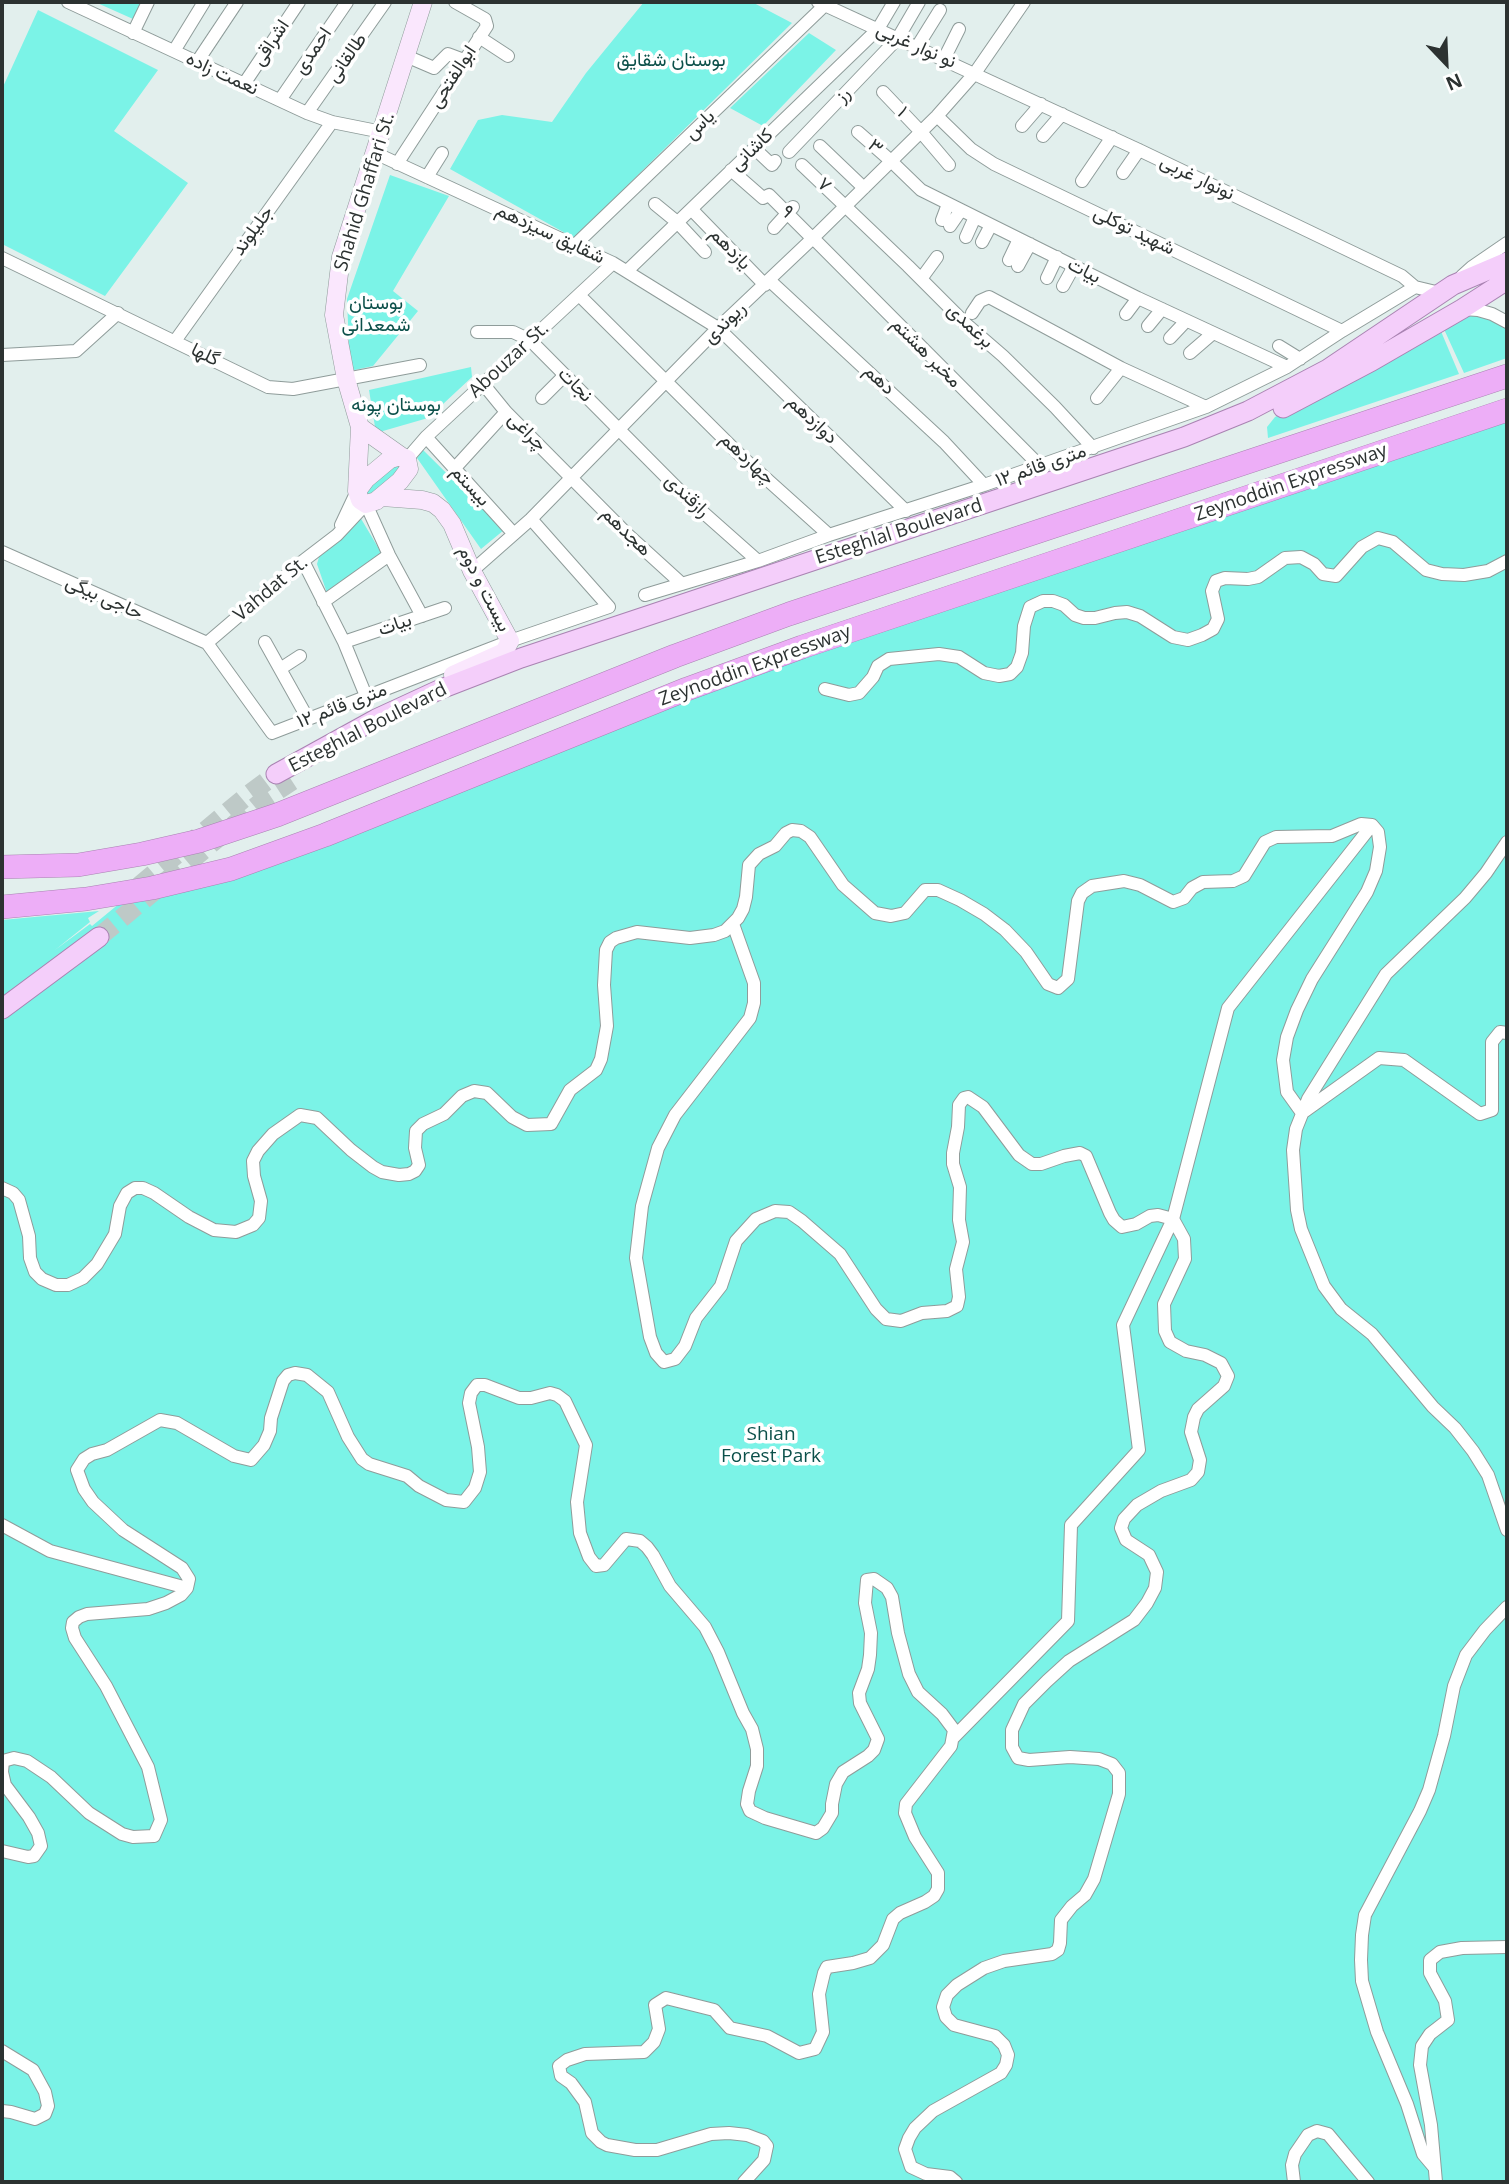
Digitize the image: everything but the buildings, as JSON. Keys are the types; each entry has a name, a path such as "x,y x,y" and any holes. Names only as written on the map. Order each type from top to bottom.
{"highway":[{"name":"Zeynoddin Expressway","path":"2,867 78,865 142,855 199,841 277,815 675,656 789,614 1507,376"},
{"name":"Zeynoddin Expressway","path":"2,906 86,899 152,888 231,869 325,835 687,689 789,652 1507,411"}],"main road":[{"name":"Shahid Ghaffari St.","path":"368,497 360,427 346,379 334,315 341,257 423,2"},
{"name":"Esteghlal Boulevard","path":"1507,262 1447,289 1416,310 1366,354 1296,402 1249,423 532,665 442,699 284,777 395,710 522,658 1184,437 1248,411 1328,369 1366,354 1462,309 1507,280"},
{"path":"360,427 404,457"},
{"name":"Abouzar St.","path":"404,457 409,469 400,481 368,497 366,479 390,459 404,457"},
{"name":"بیست و دوم","path":"368,497 422,500 433,503 442,510 452,524 472,571 510,641 504,652 430,686 395,710"},
{"path":"2,996 95,932 2,1009"}],"street":[{"name":"نعمت زاده","path":"68,2 307,113 382,132"},
{"path":"133,33 148,2"},
{"path":"174,51 204,2"},
{"path":"197,62 237,2"},
{"name":"اشراقی","path":"244,84 299,2"},
{"name":"احمدی","path":"280,100 347,2"},
{"name":"طالقانی","path":"307,113 385,2"},
{"name":"ابوالفتحی","path":"397,164 487,26 485,19 454,2"},
{"name":"کاشانی","path":"627,271 878,29 894,2"},
{"path":"898,38 919,2"},
{"name":"ریوندی","path":"472,571 531,519 718,328 937,116 975,73 1024,2"},
{"name":"نو نوار غربی","path":"822,4 846,7 878,29 975,73"},
{"name":"یاس","path":"575,245 822,4"},
{"path":"917,47 940,10"},
{"path":"944,59 959,29"},
{"path":"479,37 508,56"},
{"name":"رز","path":"789,152 898,38"},
{"path":"406,56 434,68 448,54 464,60"},
{"name":"نونوار غربی","path":"975,73 1402,276 1415,287 1447,289"},
{"name":"۱","path":"883,92 949,164"},
{"path":"1022,126 1041,104"},
{"path":"1042,136 1062,114"},
{"name":"شهید توکلی","path":"937,116 971,149 994,164 1342,331"},
{"name":"جلیلوند","path":"175,341 332,121"},
{"name":"۳","path":"858,132 891,161"},
{"path":"1082,181 1112,137"},
{"path":"820,146 864,188"},
{"path":"754,148 772,165 775,161"},
{"path":"1123,173 1139,150"},
{"name":"شقایق سیزدهم","path":"375,153 613,263 718,328"},
{"path":"427,177 442,153"},
{"name":"بیات","path":"891,161 921,190 1212,334 1287,368"},
{"name":"۷","path":"802,165 846,206"},
{"name":"۹","path":"731,170 763,198 769,195 791,210 811,236"},
{"path":"654,204 677,222 705,252"},
{"path":"948,204 946,223 961,210"},
{"name":"برغمدی","path":"846,206 966,324 1003,356 1093,448"},
{"path":"775,228 791,210"},
{"name":"یازدهم","path":"695,213 767,283"},
{"path":"966,237 975,217"},
{"path":"982,242 990,225"},
{"name":"مخبر هشتم","path":"811,236 1040,466"},
{"path":"1014,263 1025,242"},
{"path":"1447,289 1472,267 1507,243"},
{"path":"921,279 937,257"},
{"path":"1047,278 1056,257"},
{"name":"گلها","path":"2,258 268,387 293,389 420,365"},
{"name":"Abouzar St.","path":"404,457 613,263"},
{"path":"1063,286 1074,266"},
{"name":"دهم","path":"767,283 944,442 984,485"},
{"path":"1415,287 1416,310"},
{"name":"۱۲ متری قائم","path":"645,596 906,512 1206,407 1287,368 1415,287"},
{"name":"چهاردهم","path":"579,295 741,456 829,535"},
{"name":"برغمدی","path":"972,313 980,301 989,297 1121,368 1206,407"},
{"path":"1126,314 1138,298"},
{"path":"1147,326 1162,309"},
{"path":"1462,309 1492,314 1507,322"},
{"path":"2,355 76,351 118,313"},
{"path":"1170,338 1186,321"},
{"name":"دوازدهم","path":"718,328 906,512"},
{"path":"477,332 513,331 530,340"},
{"path":"1190,353 1212,334"},
{"name":"نجات","path":"530,340 619,430"},
{"path":"1279,346 1300,359"},
{"path":"1097,398 1121,368"},
{"path":"542,398 565,375"},
{"name":"چراغی","path":"484,385 506,412 572,478"},
{"path":"454,469 506,412"},
{"name":"رازقندی","path":"619,430 688,499 758,561"},
{"name":"بیستم","path":"426,436 514,534"},
{"name":"هجدهم","path":"572,478 627,534 682,584"},
{"path":"368,497 389,555 422,616"},
{"name":"Vahdat St.","path":"207,643 337,535 368,497"},
{"name":"۱۲ متری قائم","path":"207,643 272,733 510,641 609,607 531,519"},
{"path":"825,689 849,695 859,693 873,677 878,666 888,659 939,654 959,657 984,673 999,676 1010,674 1017,667 1022,653 1024,626 1030,607 1043,601 1053,601 1084,618 1127,612 1140,616 1173,637 1188,640 1213,629 1217,619 1212,591 1216,581 1225,578 1258,577 1284,558 1301,557 1314,564 1323,575 1336,576 1362,547 1378,538 1393,542 1426,570 1442,574 1464,576 1488,570 1507,561"},
{"name":"حاجی بیگی","path":"2,552 207,643"},
{"path":"323,602 389,555"},
{"path":"303,561 344,642 364,691"},
{"name":"بیات","path":"344,642 445,608"},
{"path":"265,642 308,719"},
{"path":"280,669 300,656"},
{"path":"2,1188 13,1193 19,1200 35,1272 42,1279 56,1285 68,1285 83,1278 97,1264 115,1234 120,1206 127,1193 135,1188 154,1193 214,1230 236,1232 253,1225 259,1218 261,1201 253,1161 273,1134 300,1115 317,1118 373,1167 382,1172 399,1175 409,1174 419,1166 415,1148 416,1131 423,1124 444,1114 463,1096 474,1091 487,1093 512,1117 527,1125 551,1124 570,1090 596,1070 601,1059 607,1026 604,985 606,950 610,942 637,932 690,937 725,931 743,909 750,865 759,854 775,846 792,830 801,831 810,837 843,885 876,914 891,916 905,913 925,890 938,890 984,914 1004,930 1026,952 1048,984 1058,988 1068,979 1078,901 1082,893 1092,886 1124,881 1140,885 1173,902 1184,898 1192,888 1203,882 1233,881 1244,876 1265,842 1276,837 1332,836 1361,824 1372,825 1378,832 1380,847 1376,871 1367,892 1312,979 1287,1037 1283,1060 1287,1092 1302,1113"},
{"path":"954,1737 1068,1621 1071,1525 1139,1450 1123,1325 1173,1219 1228,1008 1372,825"},
{"path":"1507,842 1465,898 1386,974 1316,1085 1296,1129 1293,1150 1297,1210 1307,1247 1324,1286 1341,1309 1372,1334 1433,1408 1455,1428 1473,1451 1488,1475 1507,1530"},
{"path":"733,924 754,983 754,1003 750,1018 675,1115 658,1148 642,1206 636,1258 650,1337 656,1353 664,1362 675,1359 685,1346 696,1318 721,1286 736,1241 756,1219 775,1211 789,1212 841,1254 886,1319 901,1321 922,1313 947,1311 957,1306 959,1297 956,1269 963,1242 959,1220 960,1187 953,1164 953,1153 959,1105 968,1097 983,1107 1018,1156 1032,1164 1080,1153 1086,1156 1110,1213 1122,1227 1136,1224 1150,1216 1173,1219 1184,1239 1185,1259 1164,1304 1165,1331 1170,1342 1186,1351 1205,1355 1221,1363 1228,1376 1224,1386 1198,1409 1194,1417 1191,1432 1200,1460 1198,1472 1191,1480 1161,1491 1137,1505 1124,1519 1121,1528 1126,1540 1149,1555 1157,1572 1155,1588 1147,1603 1134,1620 1069,1661 1047,1681 1024,1704 1012,1730 1012,1747 1018,1758 1099,1759 1112,1764 1119,1773 1119,1794 1094,1879 1085,1895 1060,1920 1058,1950 1052,1954 1004,1961 984,1968 957,1985 947,1995 943,2007 946,2017 954,2025 995,2036 1004,2045 1008,2055 1001,2073 933,2111 915,2128 909,2138 905,2149 911,2167 917,2171 950,2177 956,2182"},
{"path":"1302,1113 1379,1058 1404,1060 1480,1114 1492,1110 1492,1042 1500,1032 1507,1033"},
{"path":"2,1851 28,1857 33,1856 41,1846 38,1833 2,1777 4,1761 14,1758 27,1761 51,1777 82,1808 122,1834 133,1837 154,1836 161,1820 148,1767 106,1686 75,1638 72,1628 73,1622 87,1614 148,1609 166,1603 181,1595 187,1588 189,1579 182,1569 123,1530 93,1502 77,1470 84,1459 107,1450 160,1420 177,1423 234,1456 251,1460 264,1445 270,1432 271,1419 283,1381 288,1375 295,1373 307,1375 328,1392 348,1437 362,1459 369,1464 407,1476 419,1486 446,1500 464,1502 475,1488 480,1472 469,1404 471,1393 477,1385 485,1385 519,1398 550,1393 557,1395 565,1401 586,1445 577,1502 580,1533 589,1557 596,1566 604,1565 626,1539 639,1541 653,1555 670,1586 705,1627 752,1729 757,1749 757,1766 747,1804 750,1811 816,1833 832,1813 836,1784 843,1772 874,1749 878,1739 860,1703 859,1693 868,1669 872,1633 865,1603 867,1580 874,1579 882,1583 892,1597 909,1674 918,1692 954,1730 951,1746 906,1804 905,1813 908,1824 938,1873 939,1889 925,1902 893,1919 883,1945 870,1958 853,1964 827,1967 819,1994 823,2032 815,2049 799,2053 766,2036 730,2028 714,2010 666,1998 655,2005 659,2029 654,2042 644,2052 585,2054 559,2066 561,2077 571,2083 585,2102 588,2109 588,2126 592,2133 607,2145 635,2150 657,2150 711,2134 729,2133 747,2135 763,2141 767,2146 764,2160 744,2182"},
{"path":"2,1525 50,1551 187,1588"},
{"path":"1434,2167 1423,2154 1377,2032 1362,1982 1362,1935 1365,1916 1429,1790 1454,1686 1466,1656 1485,1630 1507,1607"},
{"path":"1436,2182 1431,2125 1420,2065 1422,2046 1430,2034 1448,2020 1444,2001 1430,1973 1430,1960 1440,1952 1462,1948 1507,1947"},
{"path":"2,2051 33,2070 45,2092 48,2106 46,2114 36,2119 2,2112"},
{"path":"1294,2182 1292,2165 1295,2154 1308,2135 1317,2131 1328,2134 1368,2182"}],"green space":[{"path":"95,2 141,2 133,19"},
{"name":"بوستان شقایق","path":"644,2 752,2 792,23 574,238 450,169 478,120 502,115 552,122 586,73"},
{"path":"38,10 158,70 114,131 188,183 105,296 2,244 2,89"},
{"path":"809,33 836,50 763,126 730,108"},
{"name":"بوستان شمعدانی","path":"390,175 449,196 393,291 418,311 373,366 350,371 347,299"},
{"path":"1478,314 1507,328 1507,358 1464,373 1443,327 1464,316"},
{"path":"1440,329 1459,374 1268,438 1267,427 1275,417"},
{"name":"بوستان پونه","path":"471,367 472,377 428,418 376,433 369,390"},
{"name":"Shian Forest Park","path":"1507,406 1507,2182 2,2182 2,920 99,911 88,918 90,922 55,950 90,924 92,926 137,889 211,871"},
{"path":"423,450 504,530 481,549 417,458"},
{"path":"390,463 405,466 376,497 364,494"},
{"path":"360,517 382,554 327,593 317,564 319,557"}],"tunnel":[{"path":"139,886 276,774"},
{"path":"99,937 266,798 292,781"}]}
